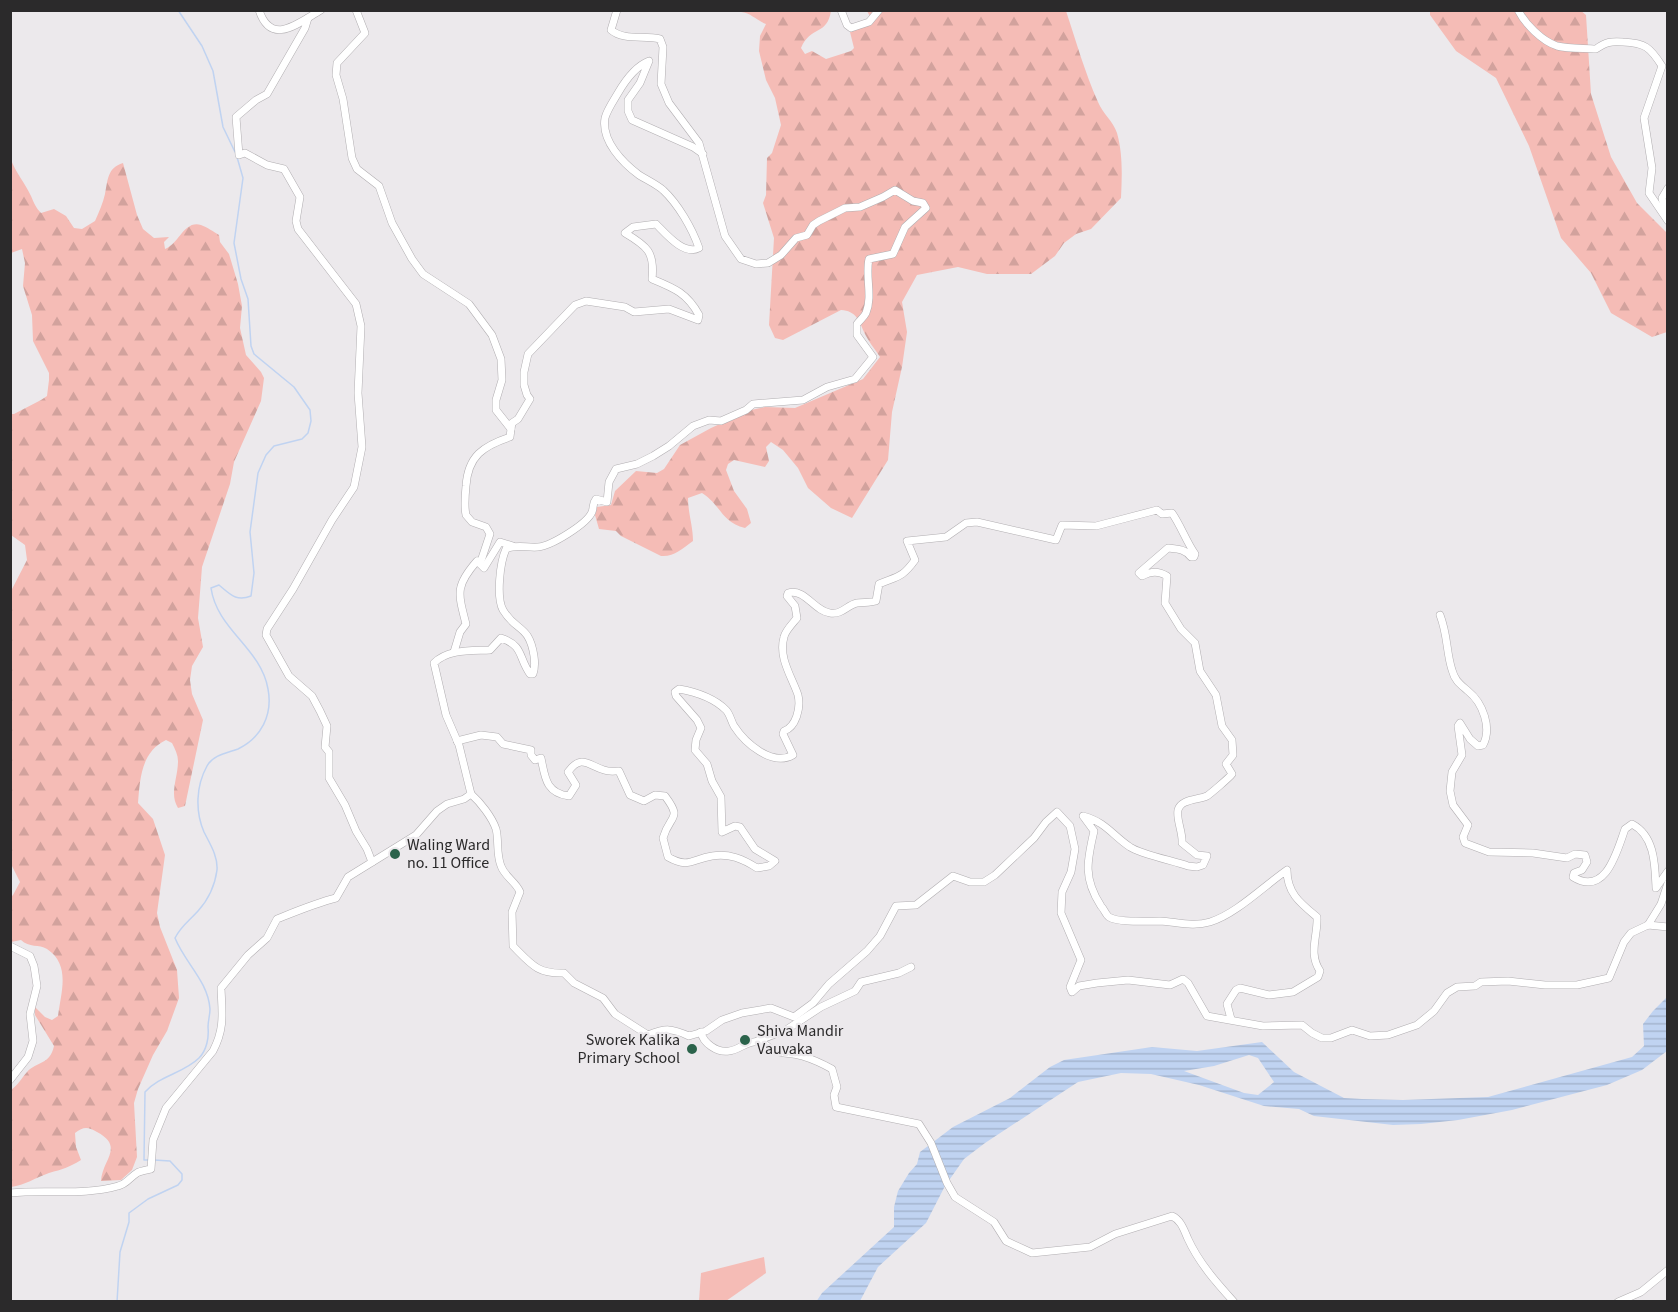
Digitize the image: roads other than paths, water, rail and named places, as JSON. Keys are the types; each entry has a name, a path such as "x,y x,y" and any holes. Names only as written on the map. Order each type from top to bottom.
{"street":[{"path":"259,10 263,23 273,30 282,31 321,10"},
{"path":"356,10 365,33 337,63 336,75 343,99 352,158 357,169 379,186 392,223 423,274 469,304 492,335 501,359 502,380 496,400 496,410 511,429"},
{"path":"478,561 484,567 500,542 513,546 543,546 564,537 586,520 596,499 607,502 609,482 616,469 637,464 653,456 693,426 709,420 721,421 746,410 753,404 803,400 828,387 855,379 873,357 857,335 857,324 865,314 868,300 868,259 893,254 904,227 926,208 923,203 913,201 895,189 860,207 845,208 813,225 807,235 796,238 781,255 768,263 756,264 741,258 725,236 699,143 669,103 661,84 663,47 660,39 647,36 618,36 611,30 617,10"},
{"path":"841,10 847,26 851,28 869,22 879,10"},
{"path":"1518,10 1523,20 1547,41 1558,46 1596,49 1606,42 1640,43 1653,52 1662,66 1644,118 1652,168 1649,193 1668,220"},
{"path":"308,18 305,28 267,94 236,117 237,144 239,155 245,153 267,165 284,169 300,197 296,221 298,229 356,304 361,326 358,393 362,447 354,487 267,629 266,635 289,676 312,696 320,711 327,726 325,747 329,752 329,778 342,799 356,831 368,849 372,862"},
{"path":"454,652 465,624 459,590 464,577 478,561 482,561 490,534 486,527 472,522 466,515 468,471 474,458 489,445 510,437 512,423 518,419 531,399 524,385 528,354 575,305 586,301 626,307 634,312 669,309 698,320 699,315 692,302 680,292 652,279 654,264 650,252 625,233 633,227 656,224 685,249 694,251 699,248 671,199 623,160 606,137 605,118 624,84 644,63 649,61 640,83 628,100 628,111 632,120 693,147 703,154"},
{"path":"1668,188 1662,198 1668,220"},
{"path":"457,741 481,735 497,737 503,744 531,750 531,755 535,760 541,758 544,778 548,784 563,795 569,796 576,785 568,772 580,762 590,763 608,771 619,771 630,795 644,801 655,795 664,796 675,810 675,815 663,838 668,857 676,862 687,864 712,856 729,856 741,858 757,868 769,866 775,861 755,849 740,827 735,826 722,832 721,797 712,781 707,764 695,750 701,728 675,692 679,689 691,691 716,702 728,711 733,724 745,740 761,753 790,758 793,755 783,734 795,724 798,697 783,659 784,637 797,618 795,606 787,596 788,593 796,592 821,611 832,614 840,613 855,603 876,601 879,585 895,580 904,574 915,560 907,541 946,537 966,523 976,522 1056,540 1062,525 1096,526 1157,510 1162,514 1172,513 1195,554 1194,557 1182,549 1168,548 1139,573 1142,576 1151,572 1160,572 1167,576 1165,603 1181,629 1195,643 1200,672 1216,695 1222,726 1232,740 1233,755 1226,764 1232,774 1208,795 1182,804 1178,810 1183,832 1182,843 1197,855 1208,856 1203,865 1188,866 1131,848 1110,828 1083,816 1094,831 1087,874 1098,900 1109,917 1119,920 1167,921 1190,925 1211,921 1245,903 1263,886 1287,870 1296,899 1317,917 1313,956 1320,972 1318,977 1293,992 1269,995 1240,988 1236,990 1227,1004 1231,1019"},
{"path":"513,546 506,549 501,565 501,607 509,619 525,631 531,641 535,668 533,674 526,669 522,656 514,643 501,638 490,650 454,652 440,657 434,663 446,715 457,741 471,794 482,805 496,829 500,864 506,876 518,886 520,892 512,912 513,946 534,967 549,973 564,973 574,983 603,999 615,1014 648,1035 674,1029 689,1036 742,1013 771,1008 794,1017 813,1003 829,984 867,951 880,936 896,906 916,904 953,876 970,882 984,882 1034,838 1057,812 1070,826 1075,849 1071,872 1062,892 1061,903 1061,913 1081,960 1070,987 1072,992 1079,986 1097,983 1128,980 1170,985 1183,979 1188,983 1207,1016 1263,1026 1302,1025 1322,1038 1331,1038 1352,1030 1370,1036 1388,1035 1417,1025 1434,1011 1447,993 1457,987 1475,986 1481,982 1508,981 1545,985 1577,984 1609,978 1624,942 1631,933 1648,925 1668,927"},
{"path":"1440,615 1446,631 1452,670 1458,684 1469,691 1479,703 1485,720 1486,738 1483,745 1478,746 1470,739 1460,723 1458,726 1462,755 1452,772 1450,791 1453,805 1468,825 1463,837 1465,843 1489,852 1533,853 1567,858 1575,854 1585,855 1587,862 1582,870 1574,873 1573,877 1581,882 1597,879 1609,871 1625,829 1632,824 1642,830 1650,843 1655,865 1656,888 1668,871"},
{"path":"10,1193 69,1192 112,1188 121,1186 138,1172 151,1169 153,1140 166,1108 213,1051 217,1042 223,1025 221,988 248,955 267,939 277,919 304,910 313,904 336,898 348,877 416,835 437,811 447,804 464,799 471,794"},
{"path":"1648,925 1661,904 1668,883"},
{"path":"10,946 30,956 37,986 30,1014 33,1041 28,1057 10,1080"},
{"path":"701,1032 702,1038 710,1046 721,1051 730,1051 786,1030 821,1007 855,991 861,982 899,973 911,967"},
{"path":"757,1041 766,1043 772,1050 802,1056 832,1069 837,1087 834,1095 836,1107 919,1124 931,1143 955,1197 994,1222 1006,1241 1032,1253 1090,1247 1116,1234 1172,1216 1179,1219 1197,1256 1213,1281 1234,1302"},
{"path":"1618,1302 1641,1292 1668,1270"}],"water":[{"path":"1667,997 1667,1051 1642,1070 1607,1085 1512,1110 1458,1120 1393,1125 1314,1116 1299,1109 1264,1106 1199,1085 1151,1074 1121,1073 1078,1082 964,1159 945,1186 926,1223 878,1267 860,1301 816,1302 822,1293 894,1227 894,1207 898,1191 917,1164 920,1152 953,1127 1010,1098 1050,1067 1064,1060 1152,1047 1197,1051 1262,1042 1294,1072 1344,1098 1403,1100 1488,1097 1632,1057 1644,1046 1643,1024","holes":["1249,1055 1258,1058 1274,1082 1258,1095 1244,1093 1184,1071 1214,1066"]}],"waterway":[{"path":"178,10 202,46 213,71 223,127 235,152"},
{"path":"150,1160 144,1160 145,1092 157,1082 199,1058 208,1039 210,1009 208,999 201,981 175,938 205,902 213,887 217,870 215,855 199,816 198,799 203,774 213,759 238,749 253,739 264,725 269,708 268,689 264,675 257,662 221,616 211,588 219,585 237,598 251,596 254,573 250,532 258,473 266,455 274,446 302,439 308,433 311,421 310,410 294,387 254,354 251,346 248,299 241,279 234,243 243,178 237,157"},
{"path":"117,1302 120,1252 129,1222 129,1213 148,1199 178,1185 182,1180 182,1174 170,1161 154,1160"}],"place":[{"name":"Waling Ward no. 11 Office","path":"395,854"},
{"name":"Shiva Mandir Vauvaka","path":"745,1040"},
{"name":"Sworek Kalika Primary School","path":"692,1049"}]}
